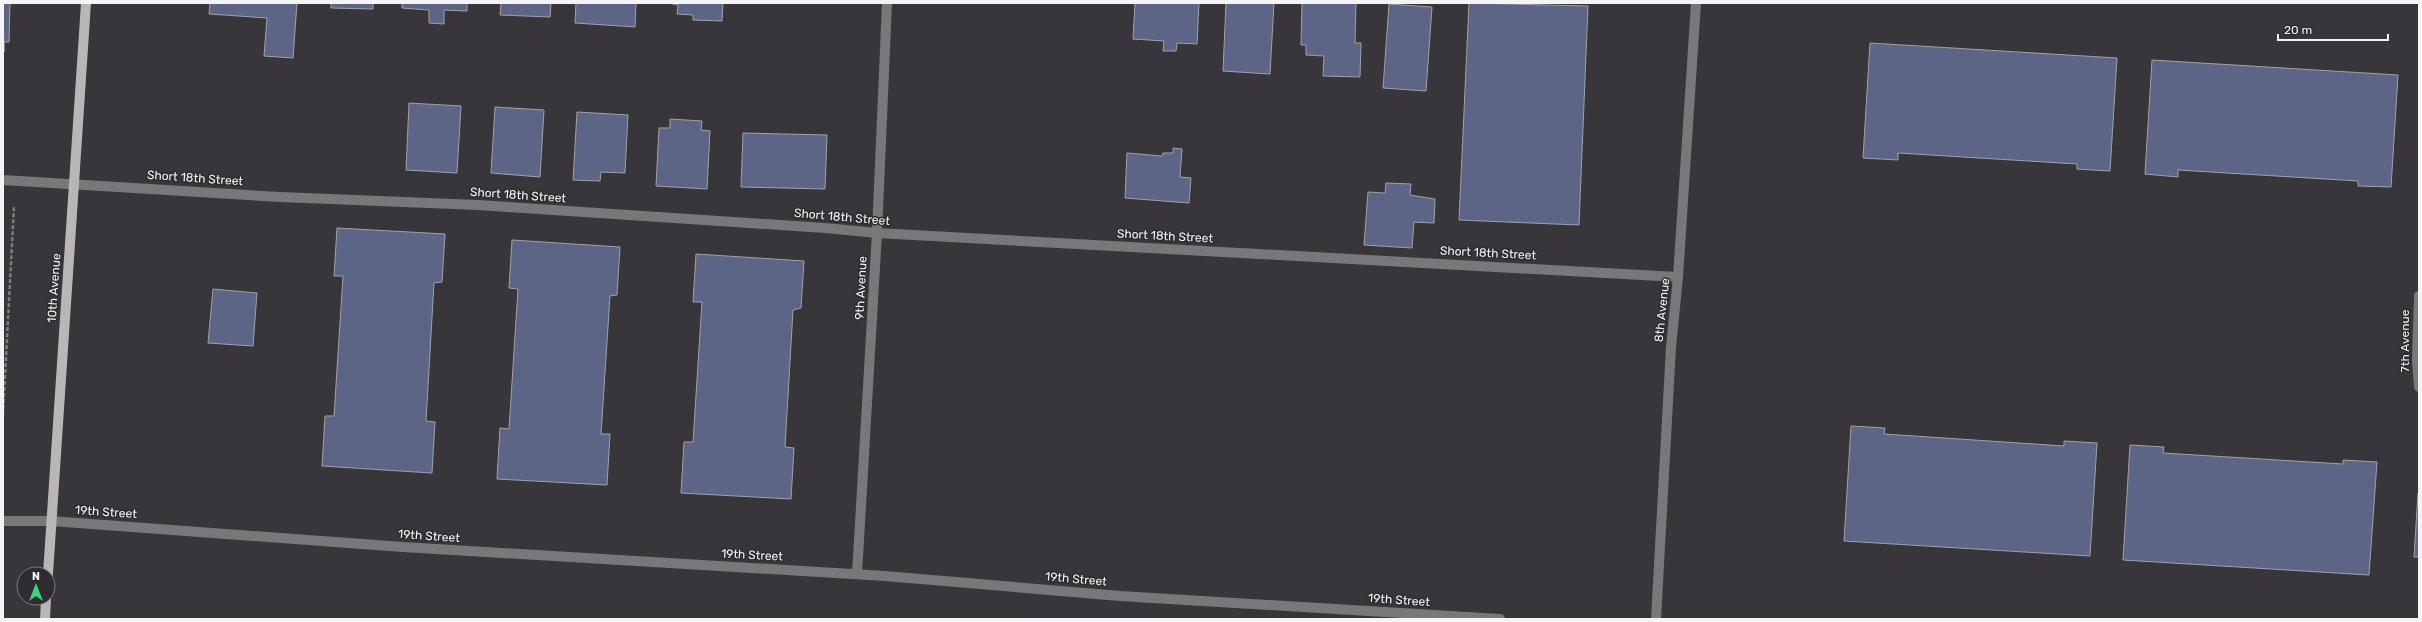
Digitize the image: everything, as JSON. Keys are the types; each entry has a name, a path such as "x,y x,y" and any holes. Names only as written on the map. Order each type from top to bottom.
{"main road":[{"name":"10th Avenue","path":"48,566 86,3"},
{"path":"45,619 46,606"}],"street":[{"name":"9th Avenue","path":"857,574 877,233 887,3"},
{"name":"8th Avenue","path":"1656,619 1671,347 1678,277 1696,3"},
{"name":"Short 18th Street","path":"3,180 74,183 280,197 478,205 826,228 877,233 1678,277"},
{"name":"7th Avenue","path":"2419,296 2416,360 2419,386"},
{"name":"19th Street","path":"3,521 51,521 403,548 857,574 1120,596 1500,619"}],"path":[{"path":"3,415 16,181"}],"building":[{"path":"3,3 10,3 9,42 4,42 4,52"},
{"path":"210,3 297,3 293,58 264,56 267,18 209,14"},
{"path":"331,3 373,3 373,9 331,8"},
{"path":"402,3 467,3 467,11 444,10 444,24 429,23 429,10 402,8"},
{"path":"501,3 551,3 550,17 500,15"},
{"path":"576,3 636,3 635,27 575,23"},
{"path":"668,3 723,3 722,21 693,20 693,15 677,14 678,5"},
{"path":"1135,3 1199,3 1197,44 1177,43 1176,51 1163,51 1164,41 1133,39"},
{"path":"1226,3 1274,3 1270,74 1223,71"},
{"path":"1302,3 1356,3 1355,43 1361,43 1360,77 1323,76 1324,56 1306,55 1306,45 1301,45"},
{"path":"1469,3 1588,6 1579,225 1459,220"},
{"path":"1389,4 1432,7 1426,91 1383,88"},
{"path":"1870,43 2117,58 2110,171 2077,169 2077,164 1898,153 1898,160 1863,158"},
{"path":"2152,60 2398,75 2391,187 2358,186 2358,181 2178,170 2178,177 2145,174"},
{"path":"409,103 461,106 457,173 406,170"},
{"path":"495,107 544,110 540,177 491,173"},
{"path":"577,112 628,115 625,173 601,172 600,181 573,180"},
{"path":"670,119 702,121 701,130 710,131 707,189 656,186 659,128 670,128"},
{"path":"743,133 827,135 825,189 741,187"},
{"path":"1173,148 1182,149 1180,177 1191,178 1189,203 1125,198 1127,153 1162,156 1163,153 1173,153"},
{"path":"1386,183 1411,184 1410,195 1435,199 1434,223 1414,222 1412,248 1364,245 1368,192 1385,193"},
{"path":"337,228 445,234 442,282 434,283 426,421 435,422 432,473 322,466 325,416 334,416 343,276 334,276"},
{"path":"512,240 620,247 617,295 610,296 601,434 610,434 607,485 497,479 500,428 509,429 518,289 509,288"},
{"path":"696,254 804,261 801,308 793,310 785,447 794,448 791,499 681,493 684,442 693,442 702,302 693,302"},
{"path":"213,289 257,293 253,346 208,343"},
{"path":"1851,426 1885,428 1884,434 2064,446 2064,441 2097,443 2090,556 1844,541"},
{"path":"2130,445 2164,447 2163,453 2343,464 2343,460 2377,462 2369,575 2123,560"},
{"path":"2418,493 2419,557 2414,557"}]}
